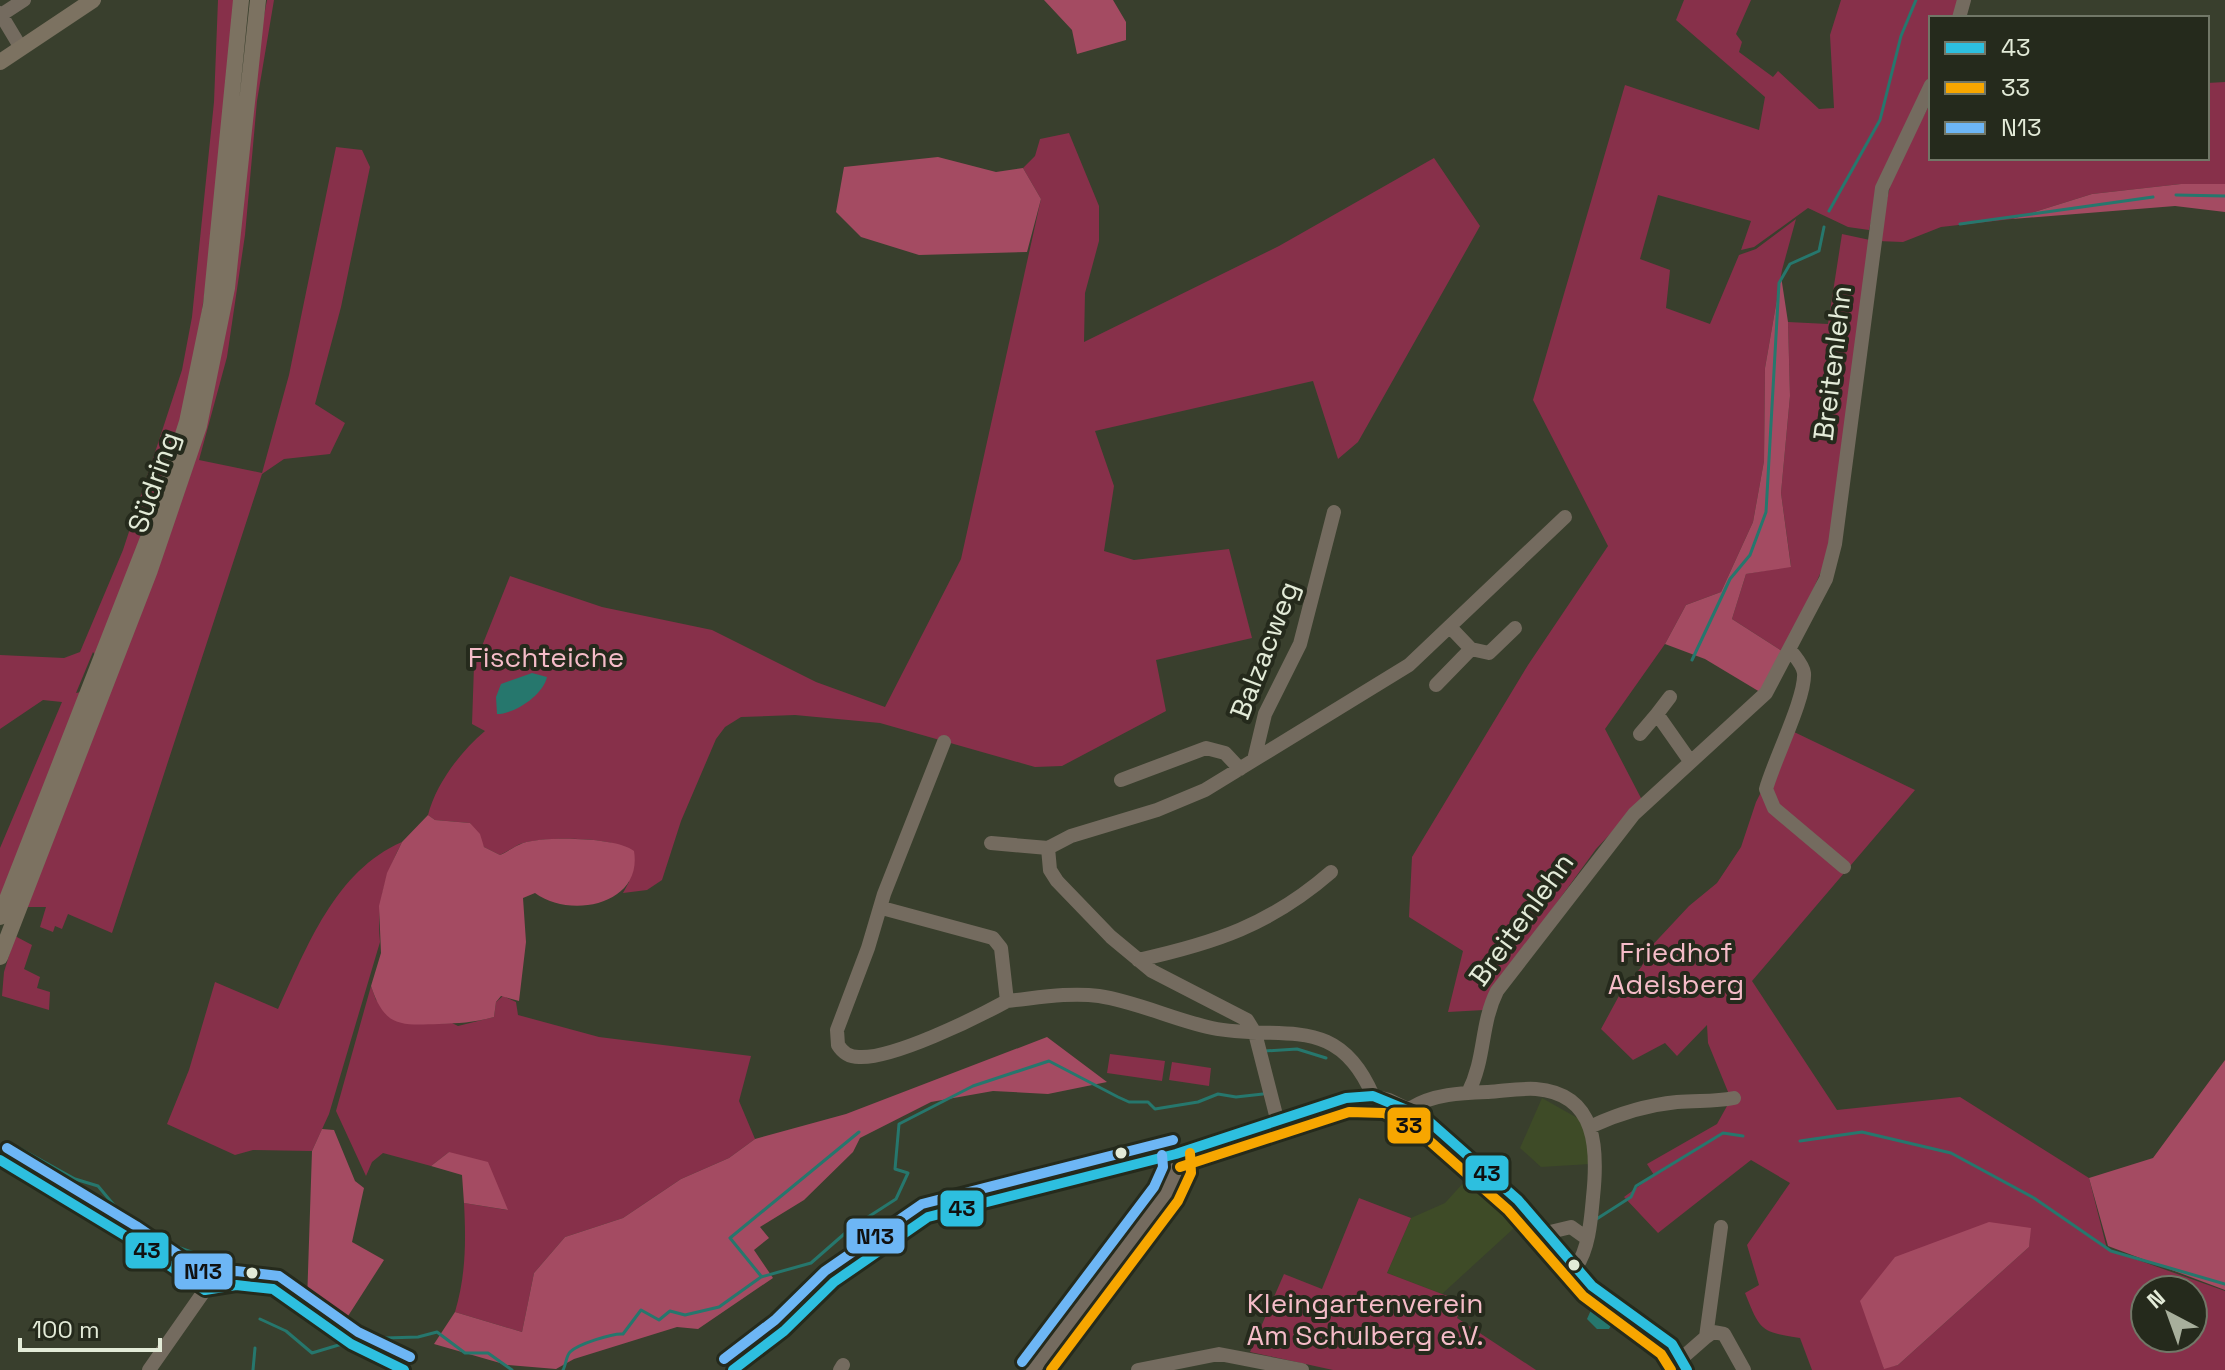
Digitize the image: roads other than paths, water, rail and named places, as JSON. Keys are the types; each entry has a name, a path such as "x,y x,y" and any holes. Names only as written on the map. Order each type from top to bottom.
{"main road":[{"path":"0,62 93,0"},
{"name":"Südring","path":"0,957 172,471 203,349 218,248 241,0"},
{"name":"Südring","path":"106,661 178,496 210,380 227,288 258,0"},
{"name":"Südring","path":"0,917 97,686"}],"street":[{"path":"21,48 0,14 24,0"},
{"name":"Breitenlehn","path":"1468,1093 1480,1070 1487,1010 1497,991 1617,832 1766,693 1791,651 1826,579 1835,544 1882,188 1929,89"},
{"name":"Balzacweg","path":"1254,760 1265,714 1300,644 1334,512"},
{"name":"Balzacweg","path":"991,843 1048,848 1071,836 1184,800 1240,769 1409,665 1565,517"},
{"path":"1451,628 1471,649 1489,653 1515,628"},
{"path":"1436,685 1471,649"},
{"path":"1791,651 1804,668 1803,693 1766,789 1774,808 1844,867"},
{"path":"1640,734 1670,697"},
{"path":"1657,714 1690,761"},
{"path":"944,742 910,824 837,1030 838,1045 845,1053 866,1057 896,1049 1007,1001 1096,996 1207,1027 1255,1033 1298,1031 1332,1046 1355,1064 1373,1096"},
{"name":"Balzacweg","path":"1121,780 1206,748 1225,753 1240,769"},
{"path":"1048,848 1050,870 1057,881 1138,960 1189,993 1242,1017 1255,1033 1277,1119"},
{"path":"1138,960 1210,943 1242,931 1290,904 1331,872"},
{"path":"882,908 993,938 1001,948 1007,1001"},
{"path":"1411,1108 1429,1098 1468,1093 1546,1091 1575,1107 1592,1126 1596,1171 1585,1250 1576,1267"},
{"path":"733,1370 784,1331 834,1282 928,1217 1176,1154 1346,1098 1373,1096 1411,1108 1518,1200 1592,1286 1672,1344 1685,1364 1713,1332 1724,1334 1744,1370"},
{"path":"1592,1126 1639,1108 1680,1101 1710,1103 1734,1098"},
{"path":"1033,1370 1166,1194 1177,1170 1176,1154"},
{"path":"0,1160 129,1238 205,1290 236,1285 273,1289 346,1340 404,1370"},
{"path":"1546,1233 1571,1227 1581,1230 1585,1237"},
{"path":"1706,1337 1721,1227"},
{"path":"149,1370 205,1290"},
{"path":"1138,1370 1219,1354 1302,1370"}],"water":[{"path":"532,673 547,677 540,690 520,707 497,714 496,697 501,684"},
{"path":"1598,1309 1612,1324 1609,1329 1597,1329 1587,1319 1591,1310"}],"waterway":[{"path":"1829,211 1880,120 1901,36 1916,0"},
{"path":"2176,195 2225,196"},
{"path":"1960,224 2153,197"},
{"path":"1692,660 1730,579 1750,555 1766,512 1779,283 1790,264 1819,251 1824,227"},
{"path":"1264,1051 1297,1049 1326,1058"},
{"path":"563,1370 570,1352 596,1340 623,1334 641,1310 659,1320 670,1311 685,1315 719,1307 761,1277 811,1263 851,1228 896,1199 908,1173 895,1169 899,1124 973,1086 1049,1061 1129,1102 1148,1102 1155,1109 1198,1102 1218,1094 1236,1097 1263,1094"},
{"path":"761,1276 730,1238 859,1132"},
{"path":"1800,1141 1862,1132 1951,1153 2034,1198 2111,1251 2225,1284"},
{"path":"1595,1220 1631,1197 1636,1186 1723,1133 1743,1136"},
{"path":"0,1148 19,1148 75,1179 98,1186 128,1222 163,1242 200,1255 220,1268"},
{"path":"260,1319 286,1331 312,1353 342,1344"},
{"path":"352,1339 418,1337 437,1332 465,1353 488,1353 512,1370"},
{"path":"253,1370 255,1348"}],"park label":[{"name":"Fischteiche","path":"546,657"},
{"name":"Friedhof Adelsberg","path":"1676,968"},
{"name":"Kleingartenverein Am Schulberg e.V.","path":"1365,1319"}]}
